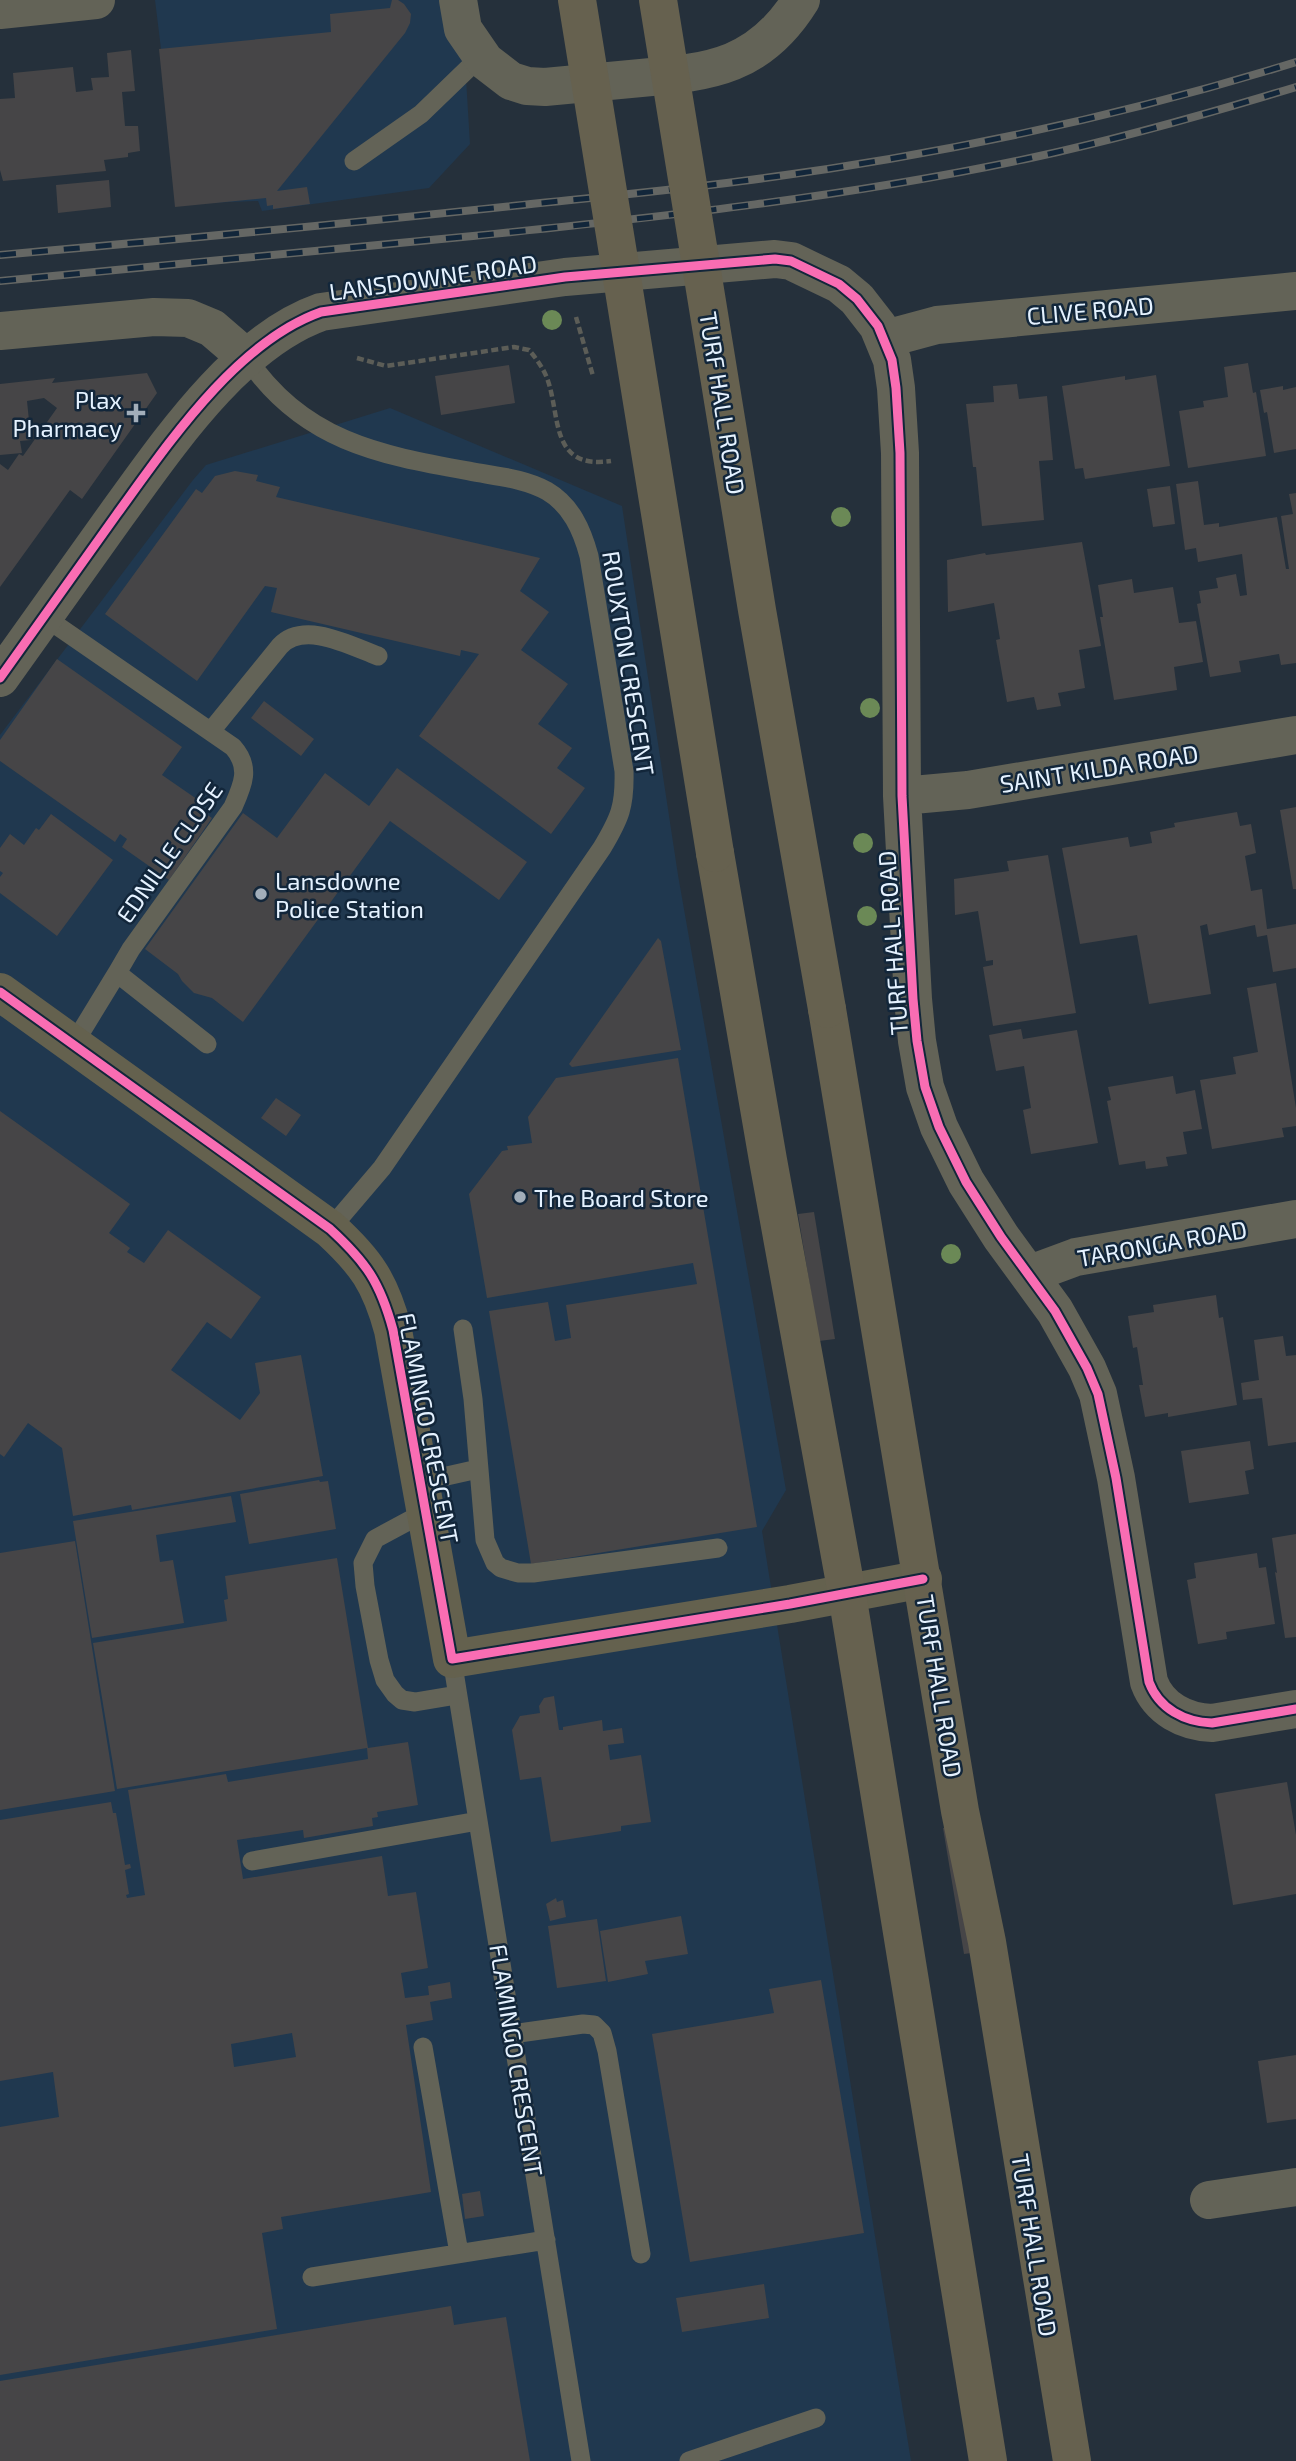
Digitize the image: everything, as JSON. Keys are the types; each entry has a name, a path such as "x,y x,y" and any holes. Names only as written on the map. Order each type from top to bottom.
{"main road":[{"path":"578,0 715,853 847,1594 988,2461"},
{"name":"TURF HALL ROAD","path":"658,0 748,555 827,1009 960,1811 987,1942 1072,2461"}],"street":[{"path":"0,10 96,0"},
{"path":"458,0 463,29 481,56 498,73 527,86 696,74 725,65 755,50 774,36 801,0"},
{"name":"LANSDOWNE ROAD","path":"0,678 188,416 247,358 297,320 321,312 565,277 754,259 792,261 839,284 871,315 885,339"},
{"name":"CLIVE ROAD","path":"885,339 936,325 1296,291"},
{"path":"0,331 153,317 188,318 212,328 247,358"},
{"name":"TURF HALL ROAD","path":"885,339 895,374 900,453 902,796 913,999 925,1087 939,1127 966,1182 1001,1237 1055,1311 1087,1368 1098,1394 1107,1431 1149,1682 1162,1703 1175,1713 1198,1723 1296,1709"},
{"name":"SAINT KILDA ROAD","path":"902,796 968,790 1296,735"},
{"name":"FLAMINGO CRESCENT","path":"0,992 330,1229 372,1274 385,1302 393,1330 454,1677"},
{"name":"TARONGA ROAD","path":"1030,1274 1076,1257 1296,1219"},
{"path":"454,1677 923,1579"},
{"path":"1209,2200 1296,2187"}],"lane":[{"path":"354,161 421,114 481,56"},
{"name":"ROUXTON CRESCENT","path":"247,358 288,406 302,417 348,441 404,459 515,480 542,488 567,508 583,534 589,556 624,771 623,807 602,848 382,1168 330,1229"},
{"name":"EDNILLE CLOSE","path":"44,616 233,747 241,758 246,773 243,787 233,807 131,949 72,1045"},
{"path":"211,732 288,639 314,635 378,656"},
{"path":"117,973 207,1044"},
{"path":"463,1328 473,1399 485,1540 495,1563 509,1571 533,1573 718,1548"},
{"path":"454,1677 415,1702 402,1700 395,1694 385,1680 379,1660 363,1563 375,1539 423,1497 478,1469"},
{"name":"FLAMINGO CRESCENT","path":"454,1677 581,2461"},
{"path":"252,1861 478,1821"},
{"path":"512,2034 583,2024 594,2025 602,2033 641,2254"},
{"path":"423,2047 459,2253"},
{"path":"312,2277 546,2239"},
{"path":"689,2461 816,2418"}],"path":[{"path":"357,358 386,366 514,347 529,350 547,378 559,435 572,452 585,461 598,463 619,460"}],"shaded area":[{"path":"155,0 458,0 463,29 470,144 429,188 262,211 258,201 180,204"},
{"path":"390,408 622,506 678,875 786,1490 762,1531 911,2461 0,2461 0,735 206,465"}],"building":[{"path":"392,0 404,4 411,14 405,33 277,191 307,187 310,204 273,209 273,205 267,206 266,198 175,207 159,49 331,32 330,14 390,8"},
{"path":"131,50 135,91 122,92 125,126 138,126 140,151 128,153 128,157 104,160 106,171 3,181 0,170 0,99 15,98 13,73 73,67 76,92 93,90 91,78 109,77 107,53"},
{"path":"109,180 111,207 58,213 56,185"},
{"path":"1248,363 1253,393 1256,392 1266,456 1188,468 1179,411 1204,407 1203,401 1228,397 1224,367"},
{"path":"509,365 515,403 441,415 435,376"},
{"path":"147,373 157,393 82,499 70,490 0,587 0,464 8,470 19,454 23,456 57,408 44,398 27,401 31,440 20,441 22,453 0,455 0,384 55,378 52,383"},
{"path":"1156,375 1170,466 1085,479 1083,468 1075,469 1062,386 1125,376 1125,380"},
{"path":"1017,384 1019,399 1047,396 1053,460 1039,461 1044,520 982,526 966,404 994,402 993,386"},
{"path":"1283,386 1283,390 1296,387 1296,449 1274,453 1260,390"},
{"path":"235,471 258,475 256,481 280,487 276,497 540,558 520,591 549,612 521,650 568,684 538,724 572,748 557,768 585,788 551,834 419,736 479,654 461,650 460,656 271,612 277,588 265,586 197,681 105,614 196,489 202,493 215,476"},
{"path":"1198,481 1204,525 1219,523 1219,527 1277,517 1286,569 1289,569 1281,516 1293,514 1289,494 1296,493 1296,663 1281,665 1279,654 1239,661 1241,672 1210,677 1197,604 1201,603 1199,591 1218,588 1216,578 1236,574 1240,596 1247,595 1242,554 1198,562 1196,548 1185,550 1176,484"},
{"path":"1170,486 1175,524 1153,527 1147,489"},
{"path":"1082,542 1101,646 1079,650 1085,688 1058,693 1061,706 1037,710 1034,697 1007,702 996,640 1000,639 994,603 948,612 947,560"},
{"path":"1132,579 1134,593 1173,587 1179,623 1196,621 1203,662 1174,667 1177,690 1114,700 1100,617 1103,617 1098,585"},
{"path":"57,659 182,747 162,775 204,804 199,809 212,818 169,880 122,847 127,839 120,834 115,842 0,761 0,740"},
{"path":"264,701 314,739 301,756 251,718"},
{"name":"Lansdowne Police Station","path":"397,768 527,862 499,900 390,821 243,1022 212,998 194,993 178,974 145,949 243,813 277,838 325,773 369,806"},
{"path":"1296,807 1296,889 1293,889 1280,810"},
{"path":"1237,812 1240,826 1251,824 1256,853 1245,856 1251,891 1262,889 1267,929 1296,924 1296,968 1273,972 1267,935 1257,937 1255,925 1209,935 1207,924 1200,926 1211,994 1149,1004 1137,935 1080,944 1062,848 1128,837 1130,847 1152,843 1150,832 1175,827 1174,823"},
{"path":"51,814 113,860 57,936 0,893 0,877 3,873 0,871 0,848 10,834 24,845 36,828 39,830"},
{"path":"1048,855 1076,1013 993,1026 983,967 993,965 993,960 986,961 978,911 955,915 954,879 1009,871 1007,861"},
{"path":"658,938 661,941 681,1050 572,1067 569,1064"},
{"path":"1276,983 1296,1108 1296,1126 1282,1128 1284,1137 1212,1149 1200,1080 1236,1074 1233,1057 1258,1052 1247,988"},
{"path":"1021,1029 1023,1039 1077,1030 1098,1143 1031,1154 1023,1110 1031,1108 1024,1066 996,1071 989,1035"},
{"path":"678,1058 757,1527 531,1564 489,1311 548,1302 555,1341 571,1338 566,1305 697,1284 693,1263 487,1298 469,1194 502,1151 508,1150 507,1146 532,1143 528,1117 556,1078"},
{"path":"1173,1076 1176,1094 1195,1090 1202,1129 1183,1132 1187,1154 1166,1157 1168,1166 1146,1169 1145,1161 1119,1165 1107,1101 1111,1100 1108,1087"},
{"path":"276,1098 301,1115 286,1136 261,1118"},
{"path":"0,1111 130,1204 109,1233 130,1248 127,1252 144,1263 168,1230 261,1297 231,1339 207,1322 171,1370 240,1420 260,1393 255,1363 301,1355 323,1476 132,1510 131,1505 73,1516 62,1448 28,1423 4,1457 0,1454"},
{"path":"814,1212 835,1339 819,1341 798,1214"},
{"path":"1216,1295 1219,1318 1223,1317 1237,1405 1168,1417 1168,1413 1145,1417 1139,1385 1143,1385 1137,1347 1133,1348 1128,1316 1154,1312 1153,1305"},
{"path":"1283,1336 1286,1356 1296,1355 1296,1442 1268,1446 1262,1398 1243,1400 1241,1383 1259,1380 1254,1340"},
{"path":"1250,1441 1254,1469 1245,1471 1249,1494 1189,1503 1181,1451"},
{"path":"319,1480 328,1481 336,1529 249,1544 240,1494"},
{"path":"231,1496 236,1522 156,1535 160,1562 173,1560 184,1623 92,1638 73,1521"},
{"path":"1296,1534 1296,1637 1285,1638 1272,1538"},
{"path":"75,1541 115,1791 0,1810 0,1553"},
{"path":"1257,1553 1259,1568 1266,1567 1275,1624 1226,1632 1227,1639 1198,1644 1187,1580 1196,1578 1194,1563"},
{"path":"337,1558 368,1748 408,1742 418,1805 377,1812 378,1817 372,1818 373,1826 304,1838 303,1830 237,1840 243,1879 382,1856 388,1896 416,1892 428,1968 401,1973 405,1998 429,1995 428,1986 450,1982 452,1998 430,2002 433,2020 406,2025 431,2192 281,2217 283,2229 262,2233 277,2329 0,2375 0,2127 59,2117 53,2072 0,2081 0,1820 111,1802 113,1813 116,1813 125,1865 130,1864 131,1868 125,1870 129,1894 126,1895 127,1898 145,1895 128,1790 226,1774 228,1782 368,1759 367,1748 117,1789 93,1643 227,1621 225,1576","holes":["292,2033 296,2057 234,2067 231,2044"]},
{"path":"554,1696 559,1730 602,1720 603,1731 622,1728 624,1743 608,1745 610,1760 641,1755 651,1822 621,1826 621,1831 551,1842 541,1777 520,1780 512,1730 520,1716 540,1713 539,1706 544,1698"},
{"path":"1287,1782 1296,1835 1296,1894 1233,1905 1215,1794"},
{"path":"959,1825 979,1952 964,1954 943,1828"},
{"path":"556,1898 557,1902 563,1900 566,1917 550,1921 546,1904"},
{"path":"681,1916 688,1954 645,1961 648,1974 608,1982 600,1931"},
{"path":"597,1919 606,1981 557,1988 548,1926"},
{"path":"821,1980 864,2233 690,2262 652,2034 774,2013 769,1989"},
{"path":"1296,2055 1296,2119 1267,2123 1258,2061"},
{"path":"480,2191 484,2216 465,2219 462,2194"},
{"path":"764,2284 769,2318 682,2332 676,2298"},
{"path":"451,2306 454,2325 506,2317 530,2461 0,2461 0,2381"}],"railway":[{"path":"0,255 627,194 812,171 1022,134 1160,101 1296,62"},
{"path":"0,281 544,229 825,195 896,184 1068,150 1296,87"}],"cycle path":[{"path":"0,678 182,427 233,371 260,346 290,326 321,312 565,277 775,259 791,261 839,284 857,299 878,326 892,360 896,388 900,453 902,796 913,999 925,1087 939,1127 966,1182 1001,1237 1055,1311 1087,1368 1098,1394 1116,1478 1149,1682 1153,1691 1166,1707 1183,1717 1202,1722 1212,1723 1296,1709"},
{"path":"0,992 330,1229 370,1274 383,1299 393,1330 452,1659 790,1604 923,1579"}],"place":[{"name":"Plax Pharmacy","path":"136,413"},
{"name":"Lansdowne Police Station","path":"261,894"},
{"name":"The Board Store","path":"520,1197"}]}
